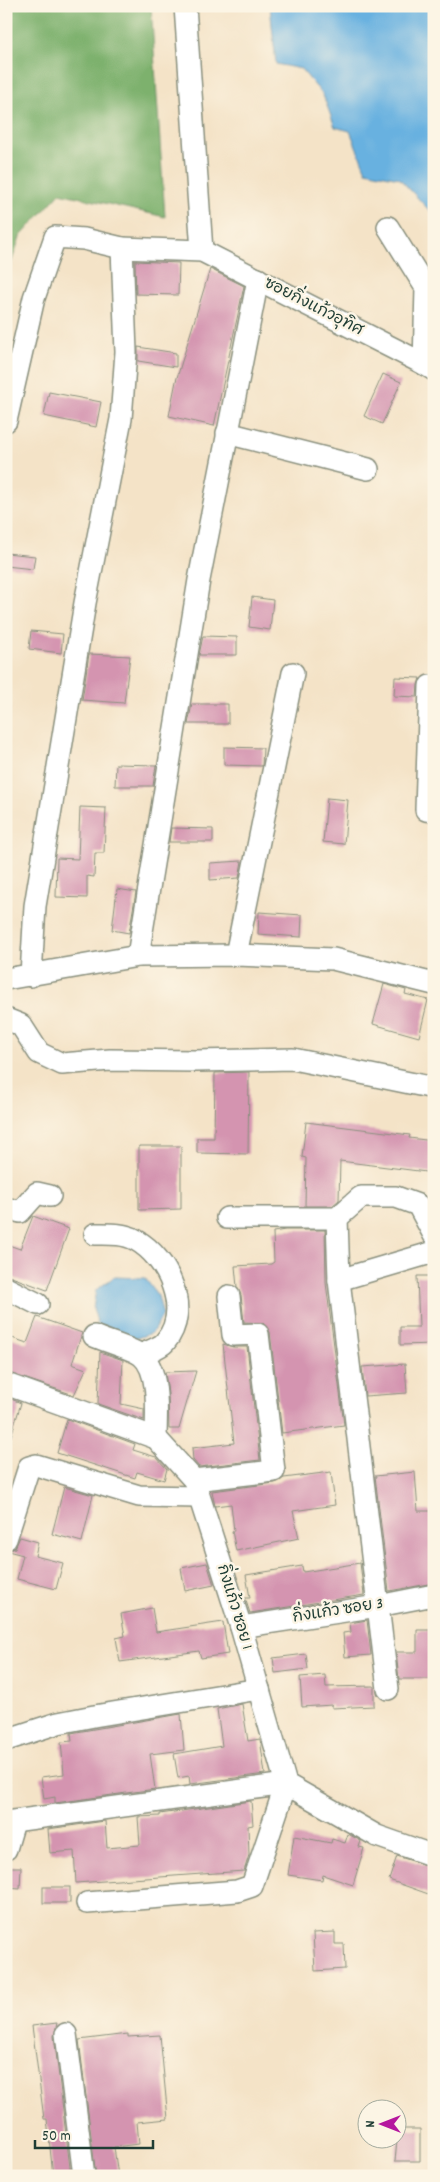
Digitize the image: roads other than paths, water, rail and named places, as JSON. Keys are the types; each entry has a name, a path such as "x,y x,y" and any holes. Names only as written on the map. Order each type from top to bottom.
{"street":[{"path":"6,421 34,298 55,237 84,239 122,248 202,251 185,6"},
{"name":"ซอยกิ่งแก้วอุทิศ","path":"202,251 429,367 426,288 388,227"},
{"path":"31,976 36,896 85,603 121,419 126,352 122,248"},
{"path":"138,956 199,580 258,279"},
{"path":"227,433 368,468"},
{"path":"236,955 293,673"},
{"path":"430,686 426,810 434,811"},
{"path":"6,979 138,956 236,955 332,959 434,984"},
{"path":"6,1019 21,1026 39,1053 62,1064 110,1060 293,1059 434,1088"},
{"path":"6,1208 20,1212 37,1193 50,1196"},
{"path":"226,1218 337,1218 361,1197 396,1197 418,1205 434,1236"},
{"path":"337,1218 339,1280 388,1689"},
{"path":"95,1234 116,1233 136,1240 160,1260 173,1286 178,1315 164,1342 141,1355"},
{"path":"339,1280 434,1252"},
{"path":"6,1288 38,1304"},
{"path":"6,1539 29,1467 36,1465 139,1496 196,1488 274,1470 258,1334 232,1335 229,1296"},
{"path":"94,1336 141,1355 150,1368 155,1385 156,1438"},
{"name":"กิ่งแก้ว ซอย 1","path":"6,1384 156,1438 196,1488 241,1627 286,1784"},
{"name":"กิ่งแก้ว ซอย 3","path":"241,1627 378,1606 434,1595"},
{"path":"6,1740 58,1724 94,1716 259,1689"},
{"path":"87,1903 237,1891 252,1886 286,1784"},
{"path":"6,1849 10,1822 286,1784 377,1836 434,1856"},
{"path":"66,2034 84,2176"}],"water":[{"path":"270,6 434,6 434,211 430,211 399,178 366,171 350,131 335,127 323,95 301,69 276,64"},
{"path":"114,1277 145,1278 158,1296 163,1315 152,1333 134,1339 98,1325 93,1308 96,1290"}]}
